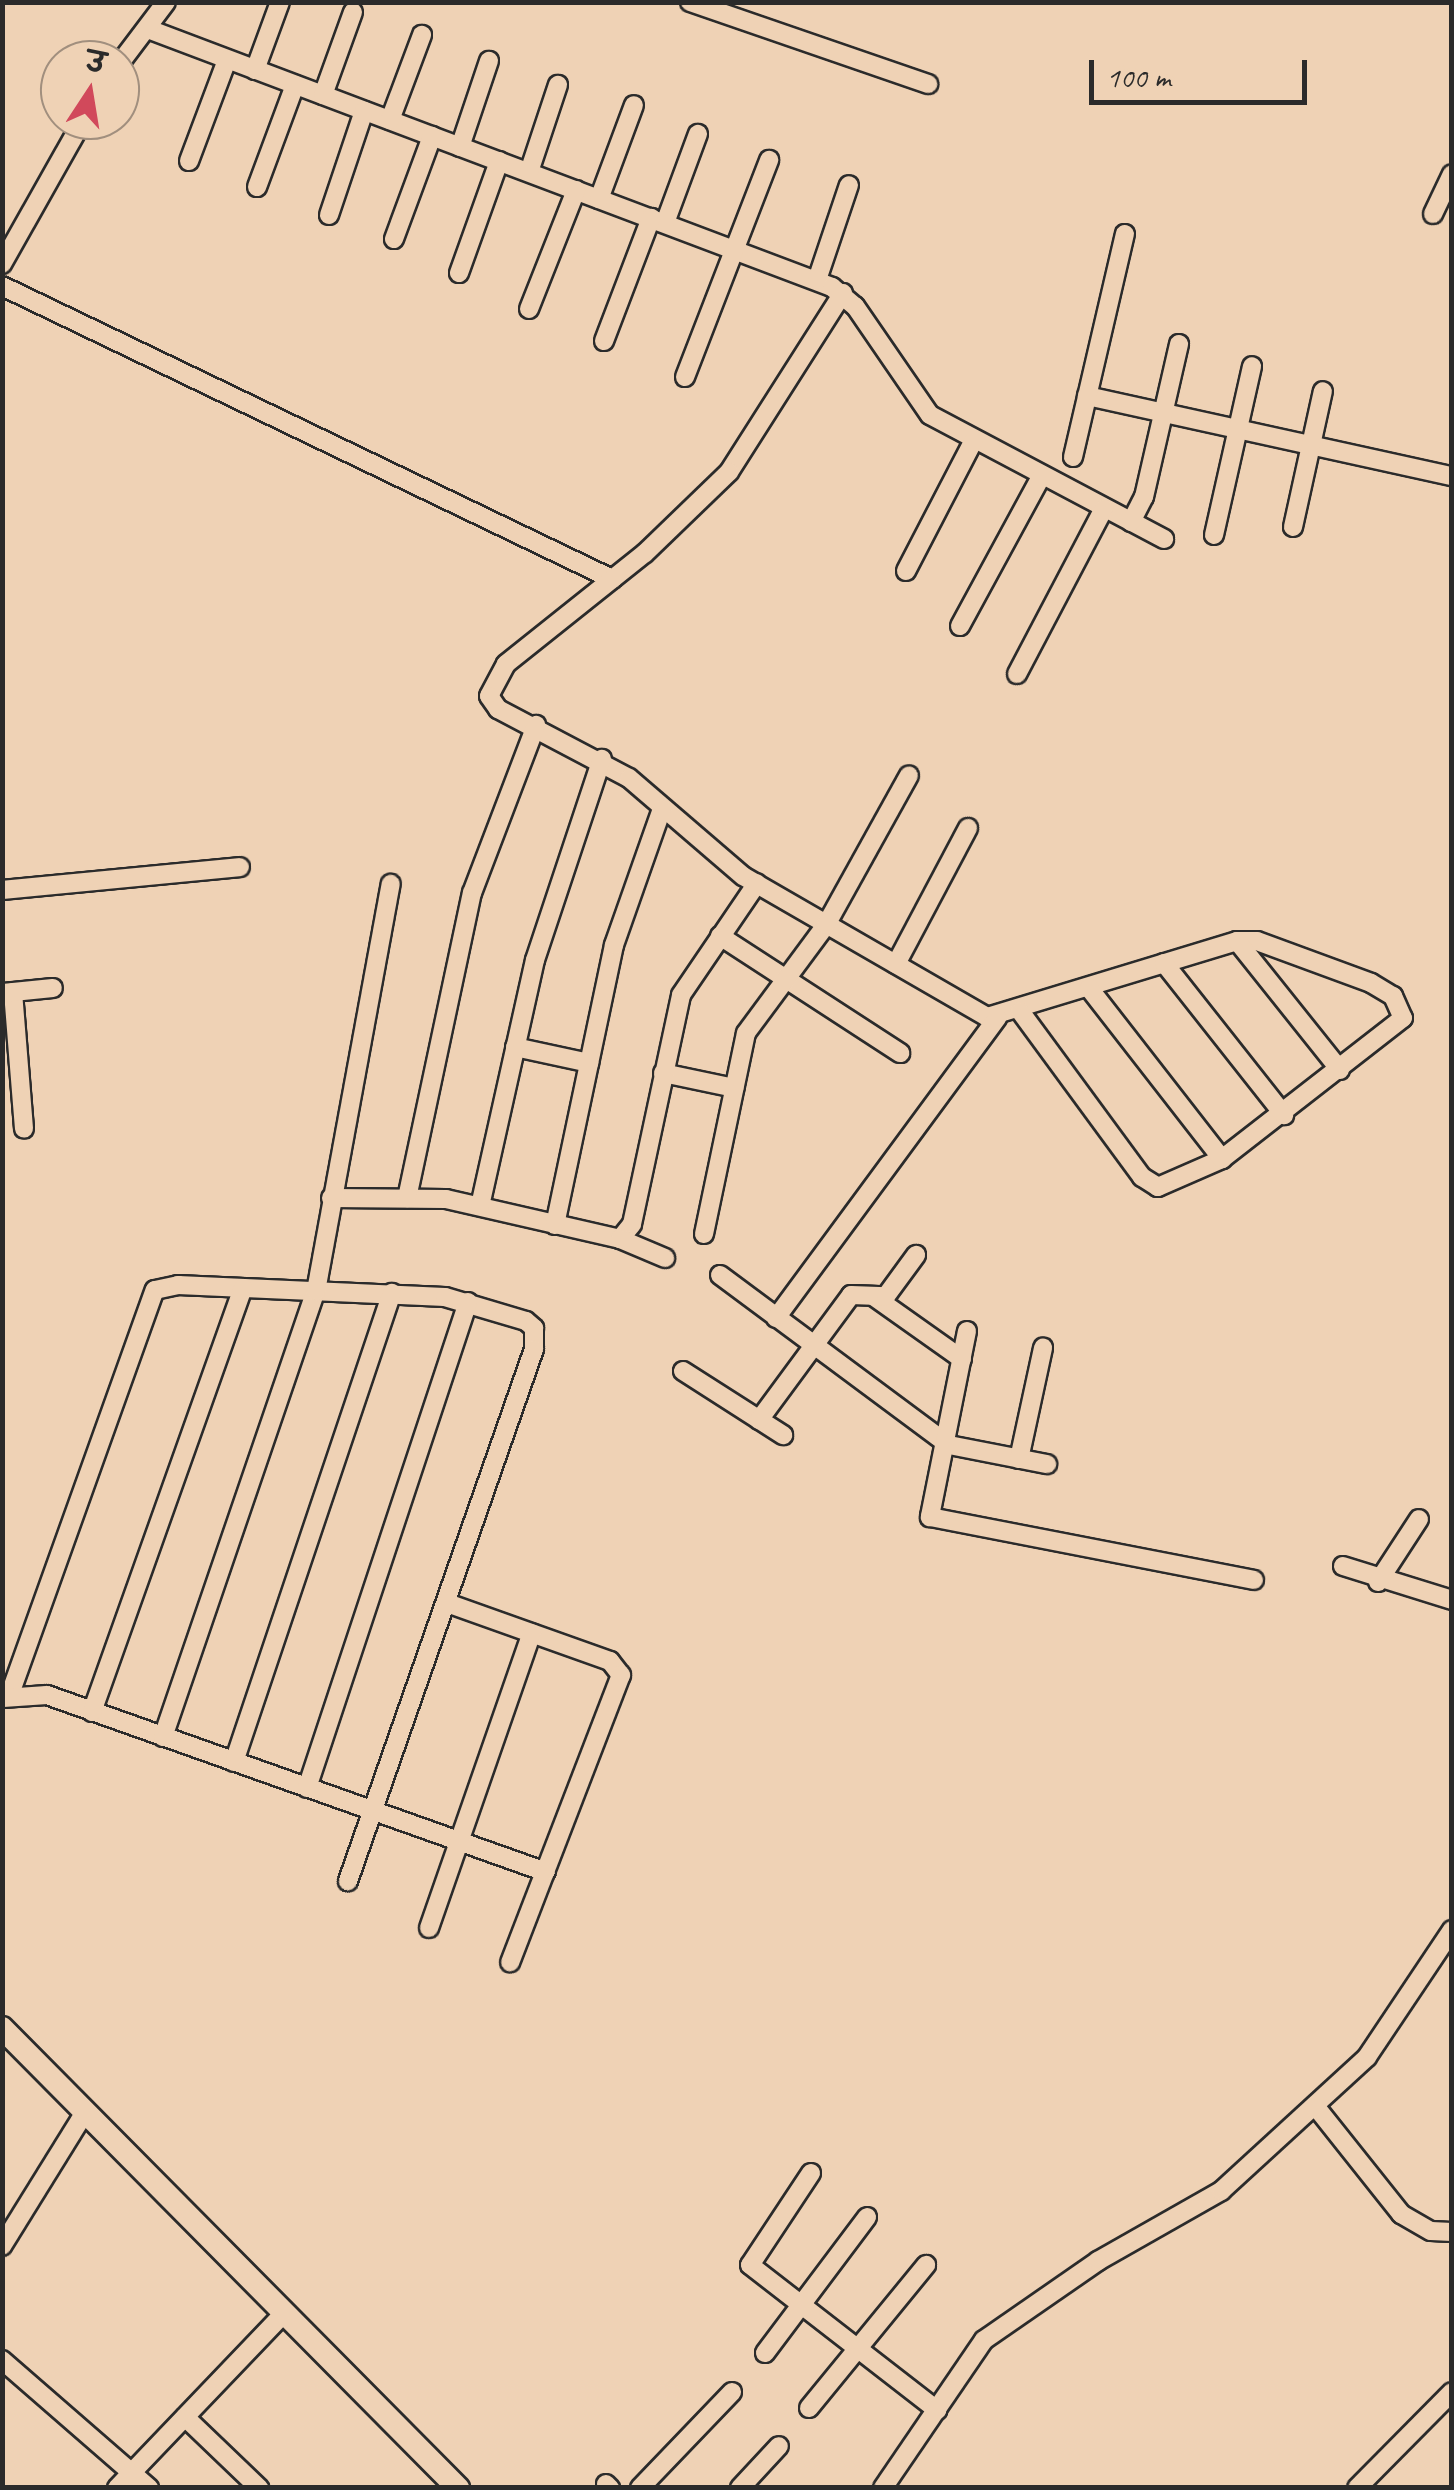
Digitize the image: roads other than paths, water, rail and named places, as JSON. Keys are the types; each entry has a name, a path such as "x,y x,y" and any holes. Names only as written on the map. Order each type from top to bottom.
{"street":[{"path":"139,40 166,2"},
{"path":"255,70 280,2"},
{"path":"690,2 928,84"},
{"path":"324,95 353,12"},
{"path":"148,30 843,293 930,415 1164,539"},
{"path":"390,120 422,36"},
{"path":"189,161 228,60"},
{"path":"460,146 489,60"},
{"path":"258,187 295,85"},
{"path":"529,172 558,85"},
{"path":"600,199 634,105"},
{"path":"329,215 364,110"},
{"path":"604,341 698,134"},
{"path":"394,239 432,136"},
{"path":"2,264 72,140"},
{"path":"684,377 768,160"},
{"path":"459,273 499,161"},
{"path":"1433,214 1452,174"},
{"path":"816,280 848,184"},
{"path":"529,309 576,190"},
{"path":"1074,457 1125,234"},
{"path":"2,286 612,579"},
{"path":"843,293 729,472 493,680 489,696 498,709 602,759 757,883 998,1018"},
{"path":"1131,522 1144,497 1179,344"},
{"path":"1214,535 1252,366"},
{"path":"1293,526 1323,391"},
{"path":"1087,396 1452,476"},
{"path":"906,571 974,440"},
{"path":"960,626 1042,475"},
{"path":"1017,674 1104,508"},
{"path":"407,1198 472,893 536,725"},
{"path":"480,1206 515,1047 564,856 602,759"},
{"path":"704,1234 746,1033 826,924 910,775"},
{"path":"555,1225 614,945 662,809"},
{"path":"896,964 968,828"},
{"path":"2,890 240,867"},
{"path":"620,1239 632,1224 681,995 757,883"},
{"path":"163,1737 316,1290 390,884"},
{"path":"720,936 782,982 900,1053"},
{"path":"1237,941 1340,1070"},
{"path":"776,1318 998,1018 1237,941 1257,941 1393,996 1403,1018 1284,1115 1222,1159 1170,1186 1149,1184 1020,1011"},
{"path":"1164,963 1284,1115"},
{"path":"24,1129 8,992 52,988"},
{"path":"1089,988 1222,1159"},
{"path":"515,1047 588,1063"},
{"path":"663,1073 734,1088"},
{"path":"331,1198 407,1198 480,1206 620,1239 664,1258"},
{"path":"759,1420 851,1294 886,1296 916,1255"},
{"path":"720,1275 946,1442 1047,1464"},
{"path":"348,1880 373,1812 447,1602 536,1338 526,1321 468,1302 392,1294 166,1286 148,1300 6,1696 47,1695 373,1812 546,1872"},
{"path":"92,1712 244,1288"},
{"path":"234,1762 392,1294"},
{"path":"873,1296 962,1359"},
{"path":"307,1788 468,1302"},
{"path":"967,1331 930,1517 1254,1580"},
{"path":"1019,1458 1043,1348"},
{"path":"683,1372 783,1435"},
{"path":"1378,1582 1419,1519"},
{"path":"1344,1566 1378,1582 1452,1600"},
{"path":"447,1602 610,1661 621,1675 510,1962"},
{"path":"428,1928 532,1633"},
{"path":"883,2488 984,2340 1098,2261 1204,2202 1316,2107 1390,2029 1452,1930"},
{"path":"2,2028 76,2127 271,2327 458,2488"},
{"path":"1316,2107 1401,2214 1430,2231 1452,2232"},
{"path":"2,2246 76,2127"},
{"path":"811,2172 749,2260 803,2308 938,2410"},
{"path":"765,2353 803,2308 867,2217"},
{"path":"809,2408 926,2265"},
{"path":"117,2488 271,2327"},
{"path":"2,2360 149,2488"},
{"path":"640,2488 732,2392"},
{"path":"1357,2488 1452,2392"},
{"path":"185,2418 258,2488"},
{"path":"740,2488 779,2446"}]}
